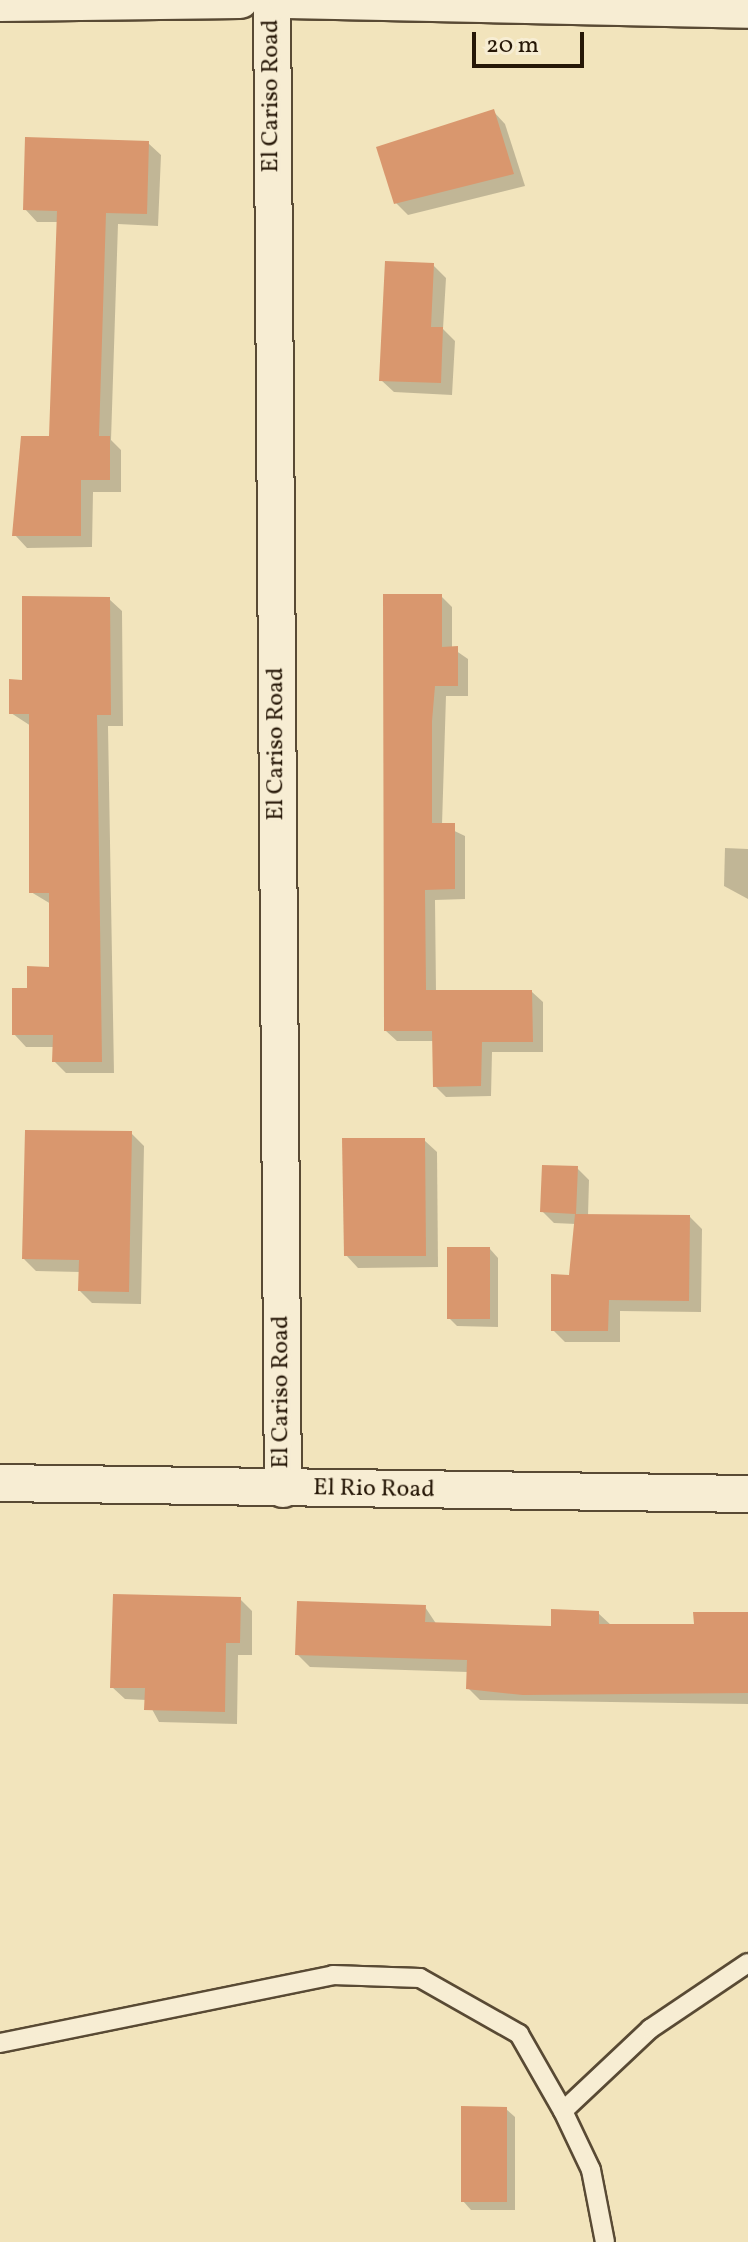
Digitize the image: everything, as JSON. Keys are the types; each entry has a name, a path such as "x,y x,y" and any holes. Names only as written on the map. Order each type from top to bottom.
{"street":[{"path":"0,3 240,0"},
{"name":"El Cariso Road","path":"272,0 283,1489"},
{"path":"287,0 748,10"},
{"name":"El Rio Road","path":"0,1483 748,1494"}],"lane":[{"path":"563,2111 650,2029 748,1963"},
{"path":"0,2043 333,1975 420,1978 519,2034 563,2111 591,2170 605,2242"}],"building":[{"path":"494,109 514,174 394,204 376,147"},
{"path":"25,137 149,141 147,214 106,213 99,436 110,436 110,480 81,480 81,536 12,536 21,436 49,436 57,211 23,210"},
{"path":"385,261 434,263 431,327 443,327 441,383 379,381"},
{"path":"383,594 442,594 442,647 458,646 458,686 435,686 432,721 432,823 455,823 455,889 425,890 426,990 532,990 533,1042 482,1042 481,1086 433,1087 432,1031 384,1031"},
{"path":"22,596 110,597 111,715 97,715 102,1062 52,1062 53,1035 12,1035 12,988 27,988 27,966 49,967 49,893 29,893 29,714 9,714 9,679 22,680"},
{"path":"25,1130 132,1131 129,1292 78,1291 79,1260 22,1259"},
{"path":"342,1138 425,1138 426,1256 344,1256"},
{"path":"542,1165 578,1166 576,1214 690,1215 689,1301 609,1300 608,1331 551,1331 551,1274 569,1275 575,1214 540,1212"},
{"path":"447,1247 490,1247 490,1319 447,1319"},
{"path":"113,1594 241,1597 240,1643 226,1643 225,1712 144,1710 145,1688 110,1688"},
{"path":"297,1601 426,1605 425,1622 551,1626 551,1609 599,1611 599,1624 694,1624 693,1612 748,1612 748,1693 523,1695 466,1689 467,1660 295,1655"},
{"path":"461,2106 507,2107 507,2202 461,2202"}]}
